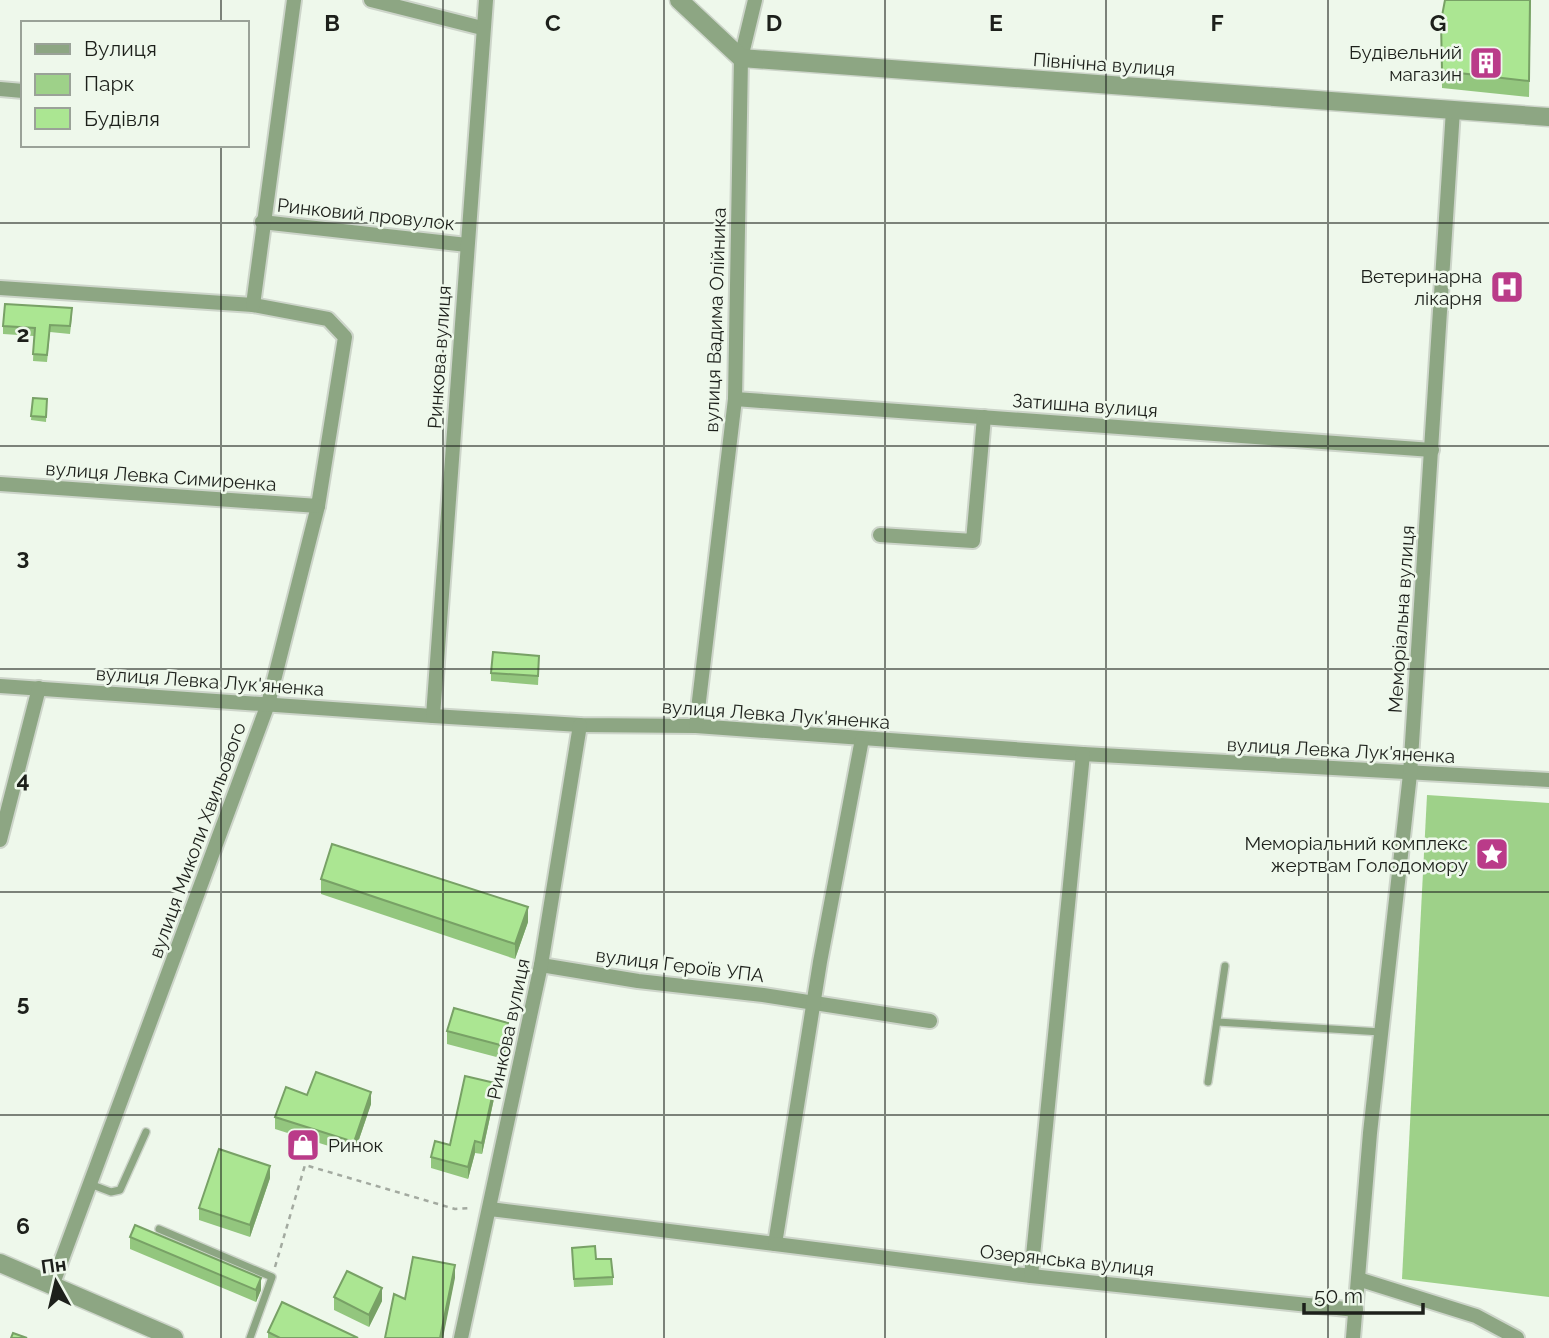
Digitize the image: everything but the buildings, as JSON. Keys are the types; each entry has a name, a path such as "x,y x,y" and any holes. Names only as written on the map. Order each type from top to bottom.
{"street":[{"path":"0,288 253,304 294,0"},
{"path":"371,0 482,28"},
{"name":"Ринкова вулиця","path":"433,716 486,0"},
{"path":"679,0 741,58"},
{"name":"вулиця Вадима Олійника","path":"696,726 735,399 741,58 755,0"},
{"name":"Північна вулиця","path":"741,58 1549,117"},
{"path":"0,89 21,91"},
{"name":"Меморіальна вулиця","path":"1353,1338 1381,1032 1410,774 1453,110"},
{"name":"Ринковий провулок","path":"262,222 467,245"},
{"name":"вулиця Миколи Хвильового","path":"52,1286 268,704 318,506 345,337 328,319 253,304"},
{"name":"Затишна вулиця","path":"735,399 1432,450"},
{"path":"880,534 973,541 985,417"},
{"name":"вулиця Левка Симиренка","path":"0,484 318,506"},
{"name":"вулиця Левка Лук'яненка","path":"0,686 580,725 696,726 1083,754 1410,774 1549,779"},
{"path":"0,840 39,688"},
{"name":"Ринкова вулиця","path":"461,1338 541,965 580,725"},
{"path":"775,1244 814,1004 862,739"},
{"path":"1031,1276 1083,754"},
{"name":"вулиця Героїв УПА","path":"541,965 930,1021"},
{"name":"Озерянська вулиця","path":"490,1209 1031,1276 1356,1310"},
{"path":"0,1263 174,1338"},
{"path":"1358,1279 1476,1316 1517,1338"}],"lane":[{"path":"1208,1082 1226,966"},
{"path":"1217,1022 1381,1032"},
{"path":"90,1184 111,1192 120,1190 146,1132"},
{"path":"159,1229 272,1277 250,1338"}],"path":[{"path":"272,1277 305,1165 454,1209 490,1209"}],"green space":[{"path":"1427,795 1549,803 1549,1297 1402,1279"}],"place":[{"name":"Будівельний магазин","path":"1486,63"},
{"name":"Ветеринарна лікарня","path":"1507,287"},
{"name":"Меморіальний комплекс жертвам Голодомору","path":"1492,854"},
{"name":"Ринок","path":"303,1145"}]}
